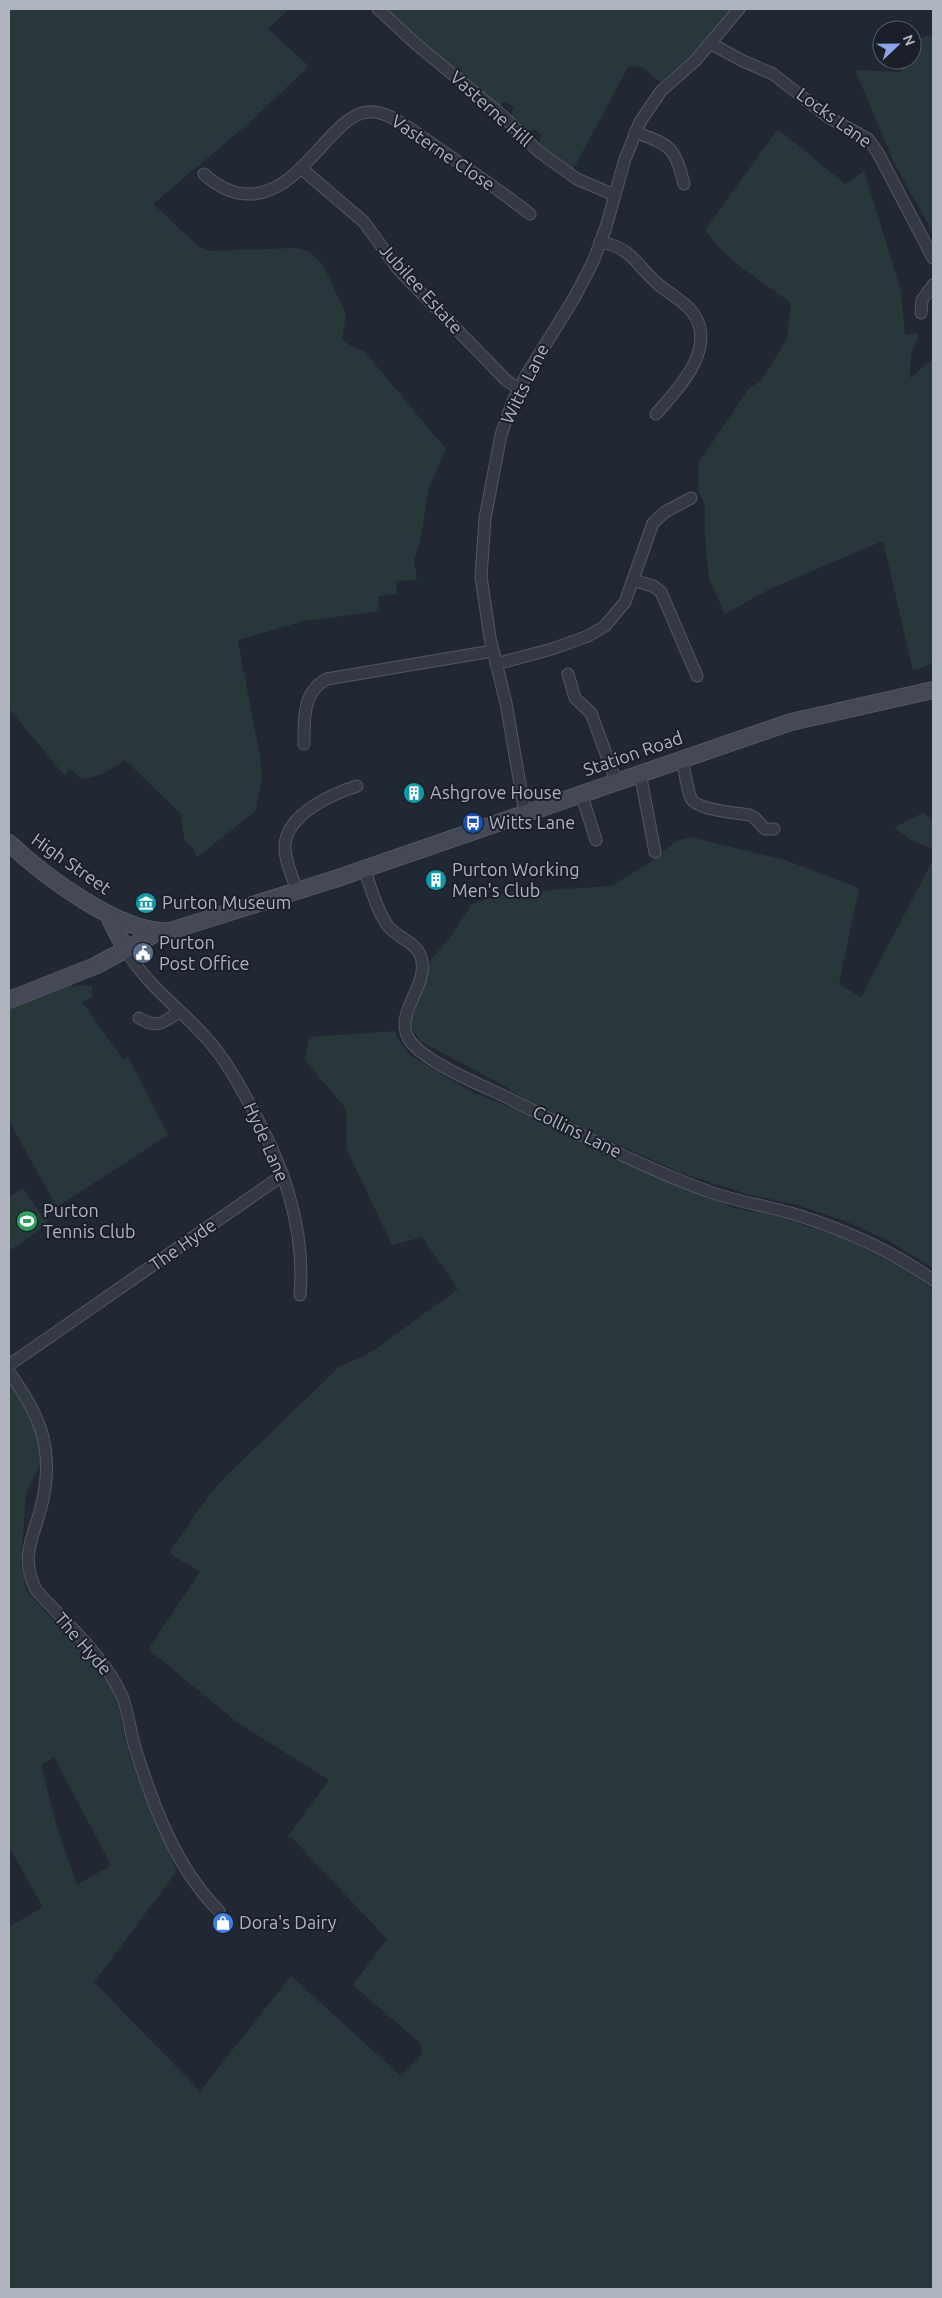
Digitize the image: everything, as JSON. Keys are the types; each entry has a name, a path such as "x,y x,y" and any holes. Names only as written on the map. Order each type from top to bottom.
{"street":[{"name":"Vasterne Hill","path":"378,9 416,44 503,116 546,157 577,179 614,195"},
{"name":"Witts Lane","path":"525,813 507,708 492,651 482,585 483,531 501,435 519,388 581,286 600,242 635,132 655,97 667,84 687,70 739,9"},
{"name":"Locks Lane","path":"710,43 743,61 773,74 828,117 868,140 878,153 933,258"},
{"name":"Vasterne Close","path":"204,174 218,185 230,191 255,194 281,185 302,169 354,116 368,112 379,112 411,130 530,214"},
{"path":"635,132 670,148 686,166 684,184"},
{"name":"Jubilee Estate","path":"302,169 364,222 398,269 507,382 519,388"},
{"path":"600,242 621,247 630,254 658,285 688,307 698,322 701,342 698,355 662,398 656,414"},
{"path":"922,313 921,304 923,296 933,285"},
{"path":"496,664 552,649 600,630 625,602 653,524 665,512 691,498"},
{"path":"633,580 653,586 664,597 697,676"},
{"path":"304,744 304,721 308,702 314,690 327,679 492,651"},
{"path":"568,674 575,698 591,713 616,781"},
{"name":"Station Road","path":"180,928 297,891 806,718 933,690"},
{"path":"682,759 690,797 696,804 707,808 750,815 765,829 774,830"},
{"path":"640,773 655,852"},
{"path":"297,891 285,849 289,834 300,819 319,802 332,794 357,786"},
{"path":"581,793 596,840"},
{"name":"High Street","path":"9,843 79,896 111,915 154,931 180,928"},
{"name":"Collins Lane","path":"364,868 388,926 415,947 421,957 420,980 408,1009 405,1023 409,1039 422,1052 463,1076 637,1161 710,1192 798,1216 852,1236 907,1262 933,1280"},
{"name":"High Street","path":"111,915 111,921 126,950"},
{"path":"9,1000 95,966 151,936 154,931"},
{"name":"Hyde Lane","path":"126,950 145,978 208,1040 231,1070 267,1136 283,1175 296,1220 299,1235 300,1295"},
{"path":"138,1018 148,1024 159,1024 179,1012"},
{"name":"The Hyde","path":"9,1366 283,1175"},
{"name":"The Hyde","path":"9,1372 36,1414 46,1447 44,1498 28,1556 27,1569 30,1579 36,1590 111,1676 122,1697 136,1750 159,1814 184,1866 200,1890 219,1911"}],"shaded area":[{"path":"9,9 289,9 268,29 309,66 249,123 153,204 198,246 209,251 295,248 309,251 323,265 346,314 342,339 352,347 364,351 446,449 429,488 420,542 414,560 417,580 396,581 397,594 378,596 380,611 304,621 238,640 262,776 256,811 197,857 193,848 185,841 180,813 125,760 103,774 82,780 70,769 64,775 11,711 9,712"},
{"path":"386,9 733,9 694,55 660,82 643,68 629,66 572,171 539,144 541,135 534,129 529,135 511,116 514,107 504,101 500,106 415,36"},
{"path":"933,35 933,233 893,160 855,70 901,72 902,70 922,70 922,37"},
{"path":"778,129 845,184 864,171 901,291 905,335 918,332 918,338 911,355 910,378 933,359 933,663 913,671 883,541 770,589 725,614 709,579 705,539 705,506 698,489 699,462 750,387 761,381 787,339 791,303 734,261 705,230"},
{"path":"924,812 933,821 933,849 913,841 894,828"},
{"path":"690,837 785,860 859,888 839,984 861,997 933,860 933,1268 889,1241 845,1221 797,1205 747,1194 681,1173 599,1136 529,1102 501,1084 420,1041 410,1026 411,1010 423,984 431,959 449,939 472,904 506,893 612,886 650,862 676,841"},
{"path":"68,982 72,987 81,985 92,987 92,997 82,1002 124,1061 128,1057 168,1135 57,1207 9,1121 9,1008"},
{"path":"396,1031 397,1038 411,1056 472,1092 530,1115 734,1208 773,1215 843,1238 907,1270 933,1290 933,2289 9,2289 9,1927 43,1907 9,1847 9,1377 41,1434 41,1462 26,1493 21,1563 26,1591 107,1677 115,1694 130,1758 177,1871 94,1982 200,2091 291,1976 401,2076 421,2056 421,2044 353,1985 387,1939 292,1838 287,1837 329,1780 238,1723 148,1649 200,1572 169,1553 208,1496 227,1475 339,1367 373,1351 458,1289 422,1237 392,1245 347,1150 346,1109 305,1060 309,1037","holes":["54,1757 111,1865 77,1885 57,1827 41,1765"]},
{"name":"Purton Tennis Club","path":"23,1188 48,1224 9,1251 9,1197"}],"place":[{"name":"Ashgrove House","path":"414,793"},
{"name":"Witts Lane","path":"473,823"},
{"name":"Purton Working Men's Club","path":"436,880"},
{"name":"Purton Museum","path":"146,903"},
{"name":"Purton Post Office","path":"143,953"},
{"name":"Purton Tennis Club","path":"27,1221"},
{"name":"Dora's Dairy","path":"223,1923"}]}
